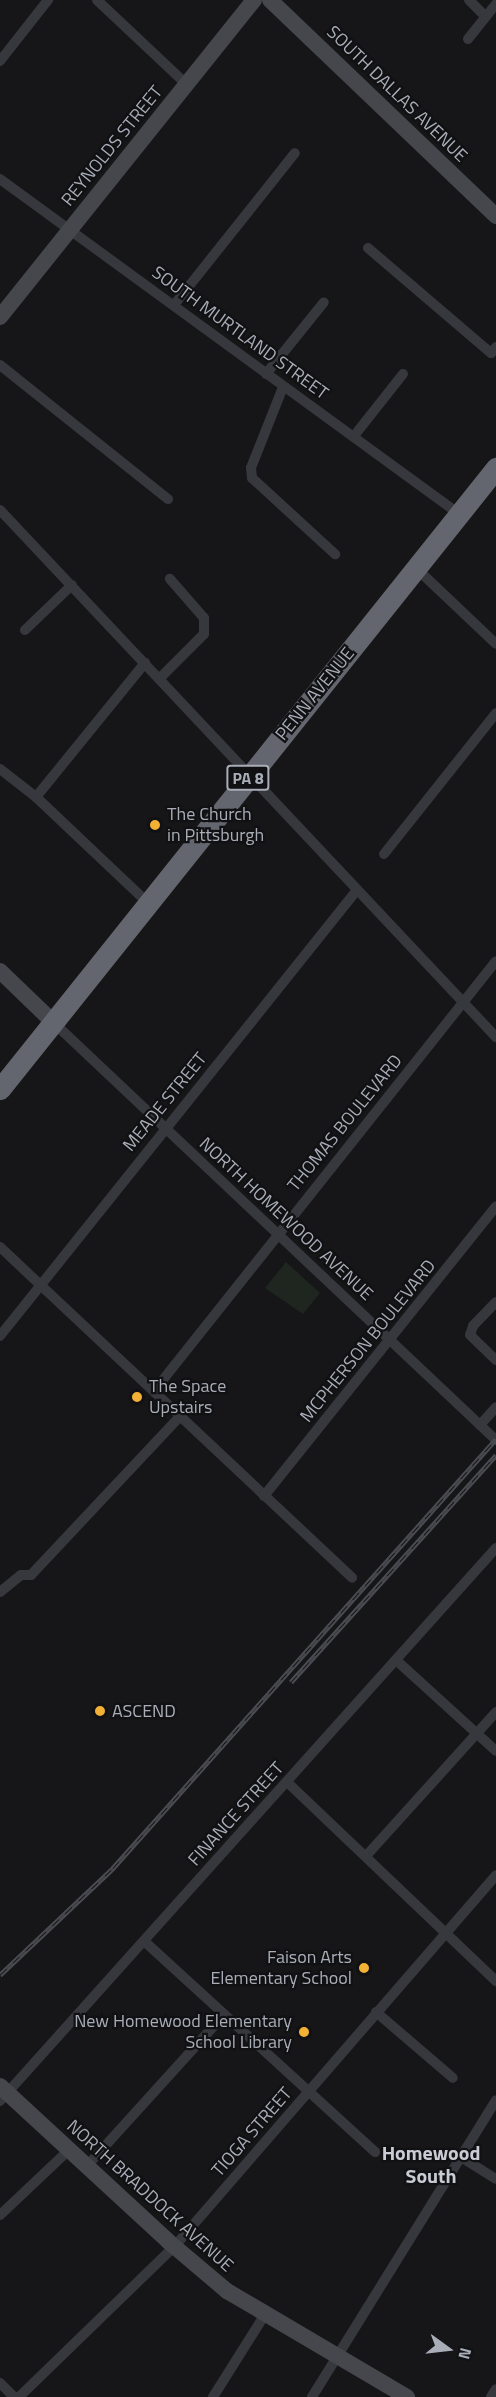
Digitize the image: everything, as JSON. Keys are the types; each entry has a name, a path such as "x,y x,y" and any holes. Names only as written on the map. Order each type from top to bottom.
{"highway":[{"name":"PENN AVENUE","path":"0,1089 496,468"}],"main road":[{"name":"REYNOLDS STREET","path":"0,317 254,0"},
{"name":"SOUTH DALLAS AVENUE","path":"270,0 496,216"},
{"path":"0,971 53,1022"},
{"name":"NORTH BRADDOCK AVENUE","path":"2,2094 87,2167 174,2247 227,2291 406,2397"}],"street":[{"path":"0,61 48,0"},
{"path":"97,0 186,84"},
{"path":"468,0 484,15"},
{"path":"468,39 484,15 496,4"},
{"path":"174,304 294,153"},
{"name":"SOUTH MURTLAND STREET","path":"0,179 459,514"},
{"path":"368,248 491,353 496,347"},
{"path":"266,374 324,302"},
{"path":"0,365 168,499"},
{"path":"354,436 403,374"},
{"path":"283,387 251,468 252,478 335,554"},
{"path":"0,510 496,1037"},
{"path":"416,568 496,644"},
{"path":"160,678 204,634 204,618 170,579"},
{"path":"25,630 72,585"},
{"path":"36,796 145,663"},
{"path":"384,855 496,713"},
{"path":"1,778 36,796 148,903"},
{"name":"MEADE STREET","path":"0,1336 357,890"},
{"name":"THOMAS BOULEVARD","path":"154,1391 496,962"},
{"name":"NORTH HOMEWOOD AVENUE","path":"53,1022 496,1440"},
{"name":"MCPHERSON BOULEVARD","path":"264,1496 496,1206"},
{"path":"0,1247 352,1578"},
{"path":"496,1302 473,1326 470,1335 496,1360"},
{"path":"480,1425 496,1407"},
{"path":"0,1592 21,1575 31,1575 181,1415"},
{"name":"FINANCE STREET","path":"2,2094 144,1941 496,1548"},
{"path":"396,1660 496,1751"},
{"path":"366,1856 496,1712"},
{"path":"286,1782 496,1981"},
{"name":"TIOGA STREET","path":"19,2397 174,2247 496,1875"},
{"path":"144,1941 375,2152"},
{"path":"376,2012 453,2078"},
{"path":"87,2167 224,2015"},
{"path":"312,2397 496,2100"},
{"path":"0,2216 68,2151"},
{"path":"461,2157 496,2179"},
{"path":"213,2397 266,2313"},
{"path":"0,2383 14,2397"},
{"path":"491,2397 496,2389"}],"shaded area":[{"path":"286,1262 320,1293 303,1314 265,1288"}],"railway":[{"path":"0,1975 113,1868 496,1439"},
{"path":"291,1682 496,1455"}],"place":[{"name":"The Church in Pittsburgh","path":"155,825"},
{"name":"The Space Upstairs","path":"137,1397"},
{"name":"ASCEND","path":"100,1711"},
{"name":"Faison Arts Elementary School","path":"364,1968"},
{"name":"New Homewood Elementary School Library","path":"304,2032"}],"district":[{"name":"Homewood South","path":"431,2164"}]}
